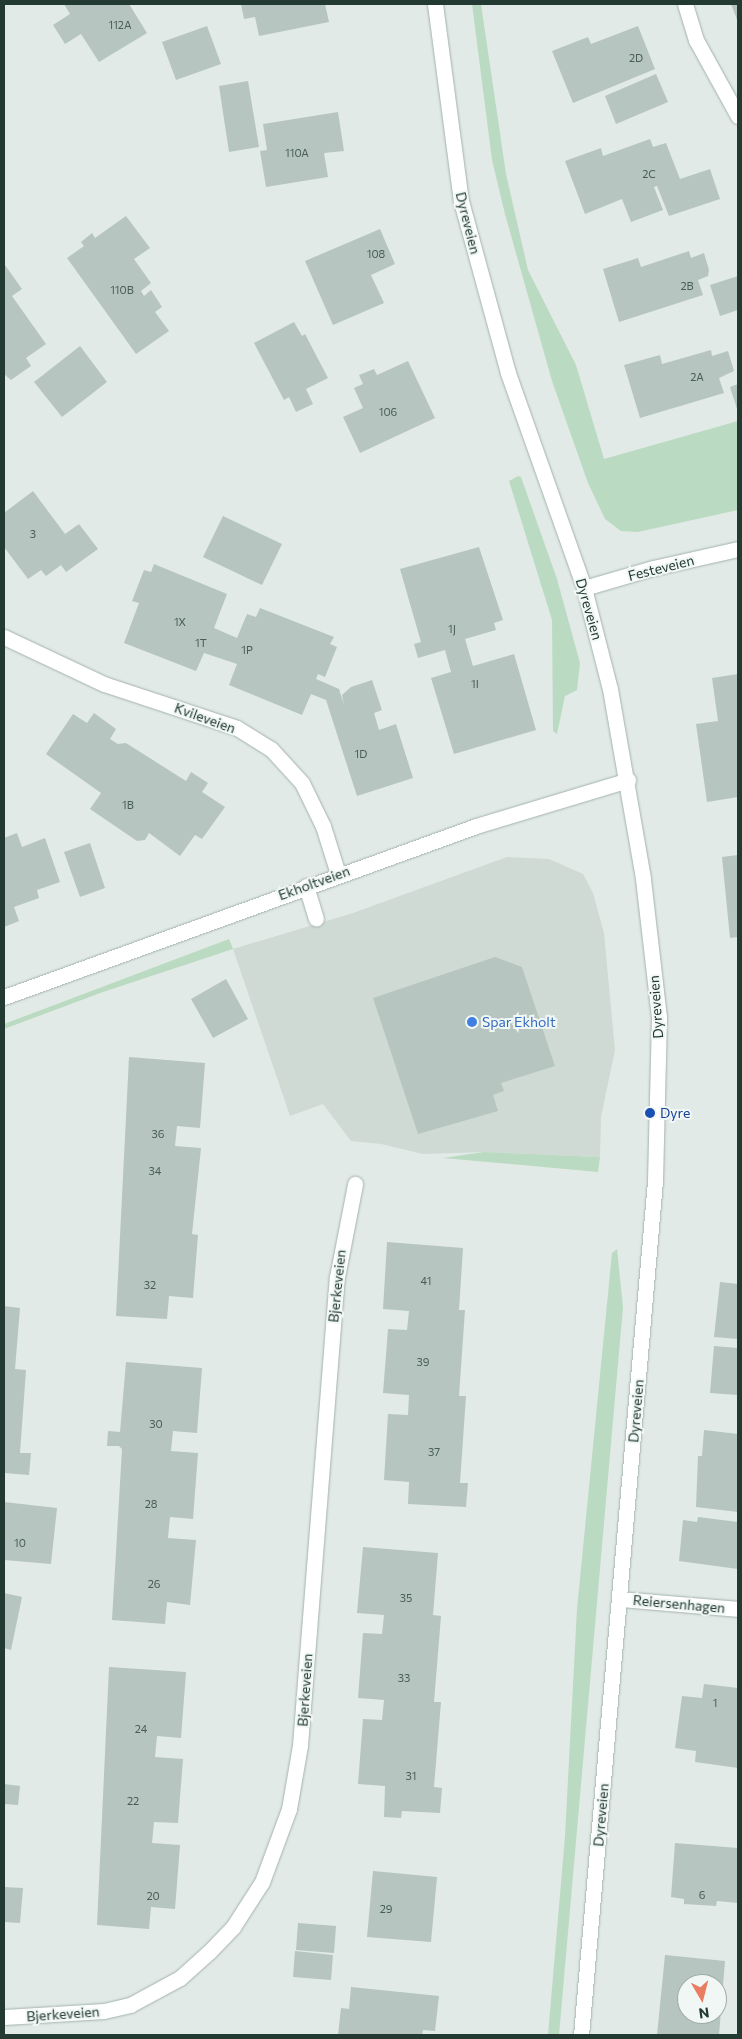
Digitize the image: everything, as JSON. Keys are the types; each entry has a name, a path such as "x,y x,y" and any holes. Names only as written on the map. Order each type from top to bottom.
{"street":[{"name":"Dyreveien","path":"435,4 461,201 508,373 584,588 628,780 659,1017 655,1181 581,2035"},
{"path":"685,4 696,40 738,116"},
{"name":"Festeveien","path":"584,588 653,568 738,549"},
{"name":"Kvileveien","path":"4,637 104,684 237,728 272,749 302,783 323,826 338,874"},
{"name":"Ekholtveien","path":"4,997 338,874 476,826 628,780"},
{"path":"306,886 316,918"},
{"name":"Bjerkeveien","path":"4,2017 104,2011 130,2005 180,1978 210,1952 233,1927 262,1882 289,1808 300,1745 337,1277 355,1184"},
{"name":"Reiersenhagen","path":"620,1599 738,1609"}],"shaded area":[{"path":"507,857 549,859 583,874 593,893 604,933 615,1050 601,1117 600,1157 484,1152 423,1154 381,1144 351,1141 323,1104 290,1116 233,949 353,913"}],"green space":[{"path":"472,4 481,4 506,174 528,270 576,365 604,459 738,421 738,510 638,532 621,531 605,519 588,483 552,381 505,214 492,160"},
{"path":"518,476 521,477 557,579 580,663 577,690 565,696 557,734 553,731 552,620 509,481"},
{"path":"229,939 233,949 103,992 4,1029 4,1024"},
{"path":"484,1152 600,1157 598,1172 443,1158"},
{"path":"617,1249 623,1307 559,2035 548,2035 565,1836 577,1609 612,1253"}],"building":[{"path":"64,4 129,4 147,33 99,62 81,34 65,44 53,25 70,14"},
{"path":"241,4 325,4 329,22 259,36 255,17 244,19"},
{"path":"731,4 738,4 738,22"},
{"path":"207,26 221,64 176,80 162,42"},
{"path":"638,26 655,69 573,103 552,51 588,37 591,44"},
{"path":"656,74 668,102 616,124 605,96"},
{"path":"248,81 259,147 229,152 219,86"},
{"path":"338,112 344,151 324,153 328,177 266,187 260,151 267,150 263,124"},
{"path":"650,139 653,147 666,143 680,179 710,169 720,199 669,216 657,186 654,187 663,210 631,222 622,199 585,214 565,161 601,148 603,156"},
{"path":"126,216 150,248 134,259 151,283 141,291 144,296 151,290 162,307 155,312 169,331 136,354 67,258 84,246 81,242 92,233 95,238"},
{"path":"380,229 395,264 371,275 384,303 333,325 305,261"},
{"path":"689,251 691,258 704,253 709,270 708,276 698,280 703,295 619,322 603,269 638,258 641,267"},
{"path":"5,265 22,289 12,296 46,344 26,358 31,366 11,380 4,374"},
{"path":"738,276 738,310 720,316 710,285"},
{"path":"294,322 302,336 305,334 328,378 306,389 313,404 296,412 289,397 284,400 254,343"},
{"path":"80,346 107,382 62,417 34,382"},
{"path":"711,350 712,356 728,351 734,371 719,378 724,393 640,418 624,365 660,355 662,364"},
{"path":"408,361 435,418 360,453 343,417 363,408 354,388 363,384 359,375 374,369 377,375"},
{"path":"738,384 738,412 730,387"},
{"path":"33,491 65,534 79,524 98,549 66,572 61,565 46,576 41,570 28,579 4,547 4,513"},
{"path":"223,516 282,544 262,585 203,557"},
{"path":"479,547 503,620 494,623 496,630 465,639 473,666 514,654 536,730 454,754 431,678 451,672 445,650 418,658 414,644 421,642 400,569"},
{"path":"154,564 227,594 214,628 237,638 247,614 256,617 260,608 334,637 330,644 337,647 325,677 318,674 316,679 339,689 344,705 342,695 351,687 372,680 382,710 374,713 379,730 396,724 413,778 357,796 326,700 311,694 302,715 229,685 237,664 204,653 196,671 124,643 139,603 132,601 144,570 151,572"},
{"path":"738,674 738,797 707,802 696,724 718,721 712,678"},
{"path":"94,713 116,729 110,739 118,744 126,743 186,781 191,772 208,783 202,792 225,807 202,839 195,835 180,856 149,833 145,840 137,841 90,809 101,793 46,754 73,714 87,723"},
{"path":"17,833 22,847 45,838 60,882 37,890 39,898 14,907 19,921 4,927 4,838"},
{"path":"90,843 105,888 80,897 64,852"},
{"path":"738,855 738,937 730,938 722,857"},
{"path":"495,957 522,967 555,1066 501,1083 504,1091 493,1095 498,1111 418,1134 373,998"},
{"path":"226,979 248,1019 213,1038 191,999"},
{"path":"129,1057 205,1063 200,1128 177,1126 175,1146 201,1148 192,1234 198,1235 193,1298 169,1296 167,1319 116,1316"},
{"path":"387,1242 463,1248 459,1310 465,1310 459,1396 466,1396 460,1483 468,1483 466,1507 408,1504 409,1482 384,1480 388,1414 408,1415 409,1395 383,1393 388,1329 407,1330 409,1311 383,1309"},
{"path":"720,1282 738,1284 738,1339 714,1337"},
{"path":"4,1306 20,1308 15,1369 26,1370 20,1453 31,1453 29,1475 4,1473"},
{"path":"714,1346 738,1348 738,1395 710,1393"},
{"path":"126,1362 202,1368 197,1433 173,1431 171,1451 198,1453 193,1519 170,1517 168,1538 196,1540 190,1605 167,1602 165,1624 112,1620 122,1449 119,1446 107,1446 108,1431 120,1432"},
{"path":"704,1430 738,1434 738,1512 696,1507 698,1456 702,1456"},
{"path":"4,1502 57,1508 51,1564 4,1560"},
{"path":"698,1517 738,1522 738,1569 679,1561 683,1520 697,1522"},
{"path":"363,1547 438,1553 433,1615 441,1616 434,1702 441,1702 434,1787 442,1788 440,1813 402,1811 401,1818 384,1817 385,1786 358,1784 363,1719 382,1720 384,1700 358,1698 363,1633 382,1634 384,1615 357,1613"},
{"path":"4,1593 22,1597 11,1650 4,1648"},
{"path":"109,1667 186,1672 181,1738 157,1736 155,1757 183,1759 178,1823 154,1822 152,1843 180,1845 175,1909 151,1907 149,1929 97,1925"},
{"path":"704,1684 738,1688 738,1768 695,1762 696,1751 675,1748 682,1696 702,1698"},
{"path":"4,1784 20,1786 18,1805 4,1804"},
{"path":"675,1843 738,1848 738,1903 717,1901 716,1906 684,1904 684,1899 671,1897"},
{"path":"373,1871 437,1877 431,1942 367,1937"},
{"path":"4,1887 23,1888 20,1923 4,1922"},
{"path":"298,1923 336,1926 334,1953 296,1950"},
{"path":"295,1951 333,1955 331,1980 293,1977"},
{"path":"665,1955 725,1961 724,1974 677,1974 677,2024 720,2024 719,2035 657,2035"},
{"path":"351,1987 439,1996 435,2031 423,2030 422,2035 338,2035 341,2008 349,2009"}],"place":[{"name":"Spar Ekholt","path":"472,1022"},
{"name":"Dyre","path":"650,1113"}]}
